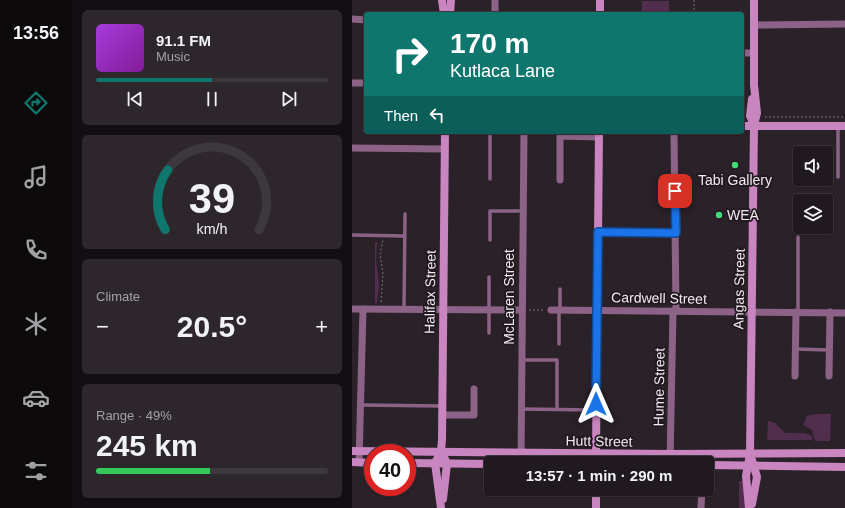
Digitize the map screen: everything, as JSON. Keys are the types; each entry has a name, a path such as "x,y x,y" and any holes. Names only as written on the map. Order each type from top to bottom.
{"street":[{"path":"442,0 444,12"},
{"path":"450,12 452,0"},
{"path":"495,0 495,12"},
{"path":"600,0 600,12"},
{"name":"Angas Street","path":"750,508 756,478 751,465 750,454 754,125 757,116 754,85 754,0"},
{"path":"352,19 364,20"},
{"path":"754,25 845,24"},
{"path":"744,53 754,53"},
{"path":"352,83 364,83"},
{"name":"Angas Street","path":"754,85 750,116 754,125"},
{"path":"744,126 842,126"},
{"name":"Halifax Street","path":"435,463 441,451 445,134"},
{"name":"McLaren Street","path":"521,456 524,134"},
{"path":"560,180 560,136 599,134 596,454"},
{"name":"Hume Street","path":"671,456 676,233 674,134"},
{"path":"352,148 445,149"},
{"path":"352,309 522,310"},
{"path":"356,462 361,405 363,309"},
{"name":"Cardwell Street","path":"551,310 845,313"},
{"path":"795,376 797,312"},
{"path":"829,376 830,312"},
{"path":"442,415 474,415 474,389"},
{"name":"Hutt Street","path":"356,451 521,452 626,456"},
{"name":"Halifax Street","path":"441,451 447,464"},
{"path":"832,453 832,467"},
{"name":"Hutt Street","path":"714,456 750,454 845,453"},
{"path":"416,463 484,464"},
{"path":"435,463 441,508"},
{"path":"441,508 447,464"},
{"path":"714,465 845,467"},
{"path":"596,496 596,508"},
{"path":"702,496 702,508"}],"lane":[{"path":"838,177 842,126"},
{"path":"490,134 490,179"},
{"path":"490,240 490,211 523,211"},
{"path":"404,310 405,214"},
{"path":"598,232 676,233"},
{"path":"352,235 405,236"},
{"path":"797,312 798,237"},
{"path":"489,277 489,333"},
{"path":"559,344 560,289"},
{"path":"795,349 829,350"},
{"path":"522,360 557,360 557,409"},
{"path":"361,405 442,406"},
{"path":"522,409 596,410"}],"path":[{"path":"694,0 694,12"},
{"path":"757,116 845,118"},
{"path":"381,310 383,278 380,254 383,236"},
{"path":"522,310 551,310"}],"shaded area":[{"path":"642,1 669,1 669,12 642,12"},
{"path":"375,242 377,242 376,260 379,285 377,303 375,303"},
{"path":"831,414 830,441 815,441 812,430 803,425 807,416"},
{"path":"768,421 775,423 785,433 805,433 812,436 812,440 767,440"},
{"path":"739,481 744,481 746,508 739,508"}],"place":[{"name":"Tabi Gallery","path":"735,165"},
{"name":"WEA","path":"719,215"}],"route":[{"path":"596,404 598,232 676,233 675,191"}]}
